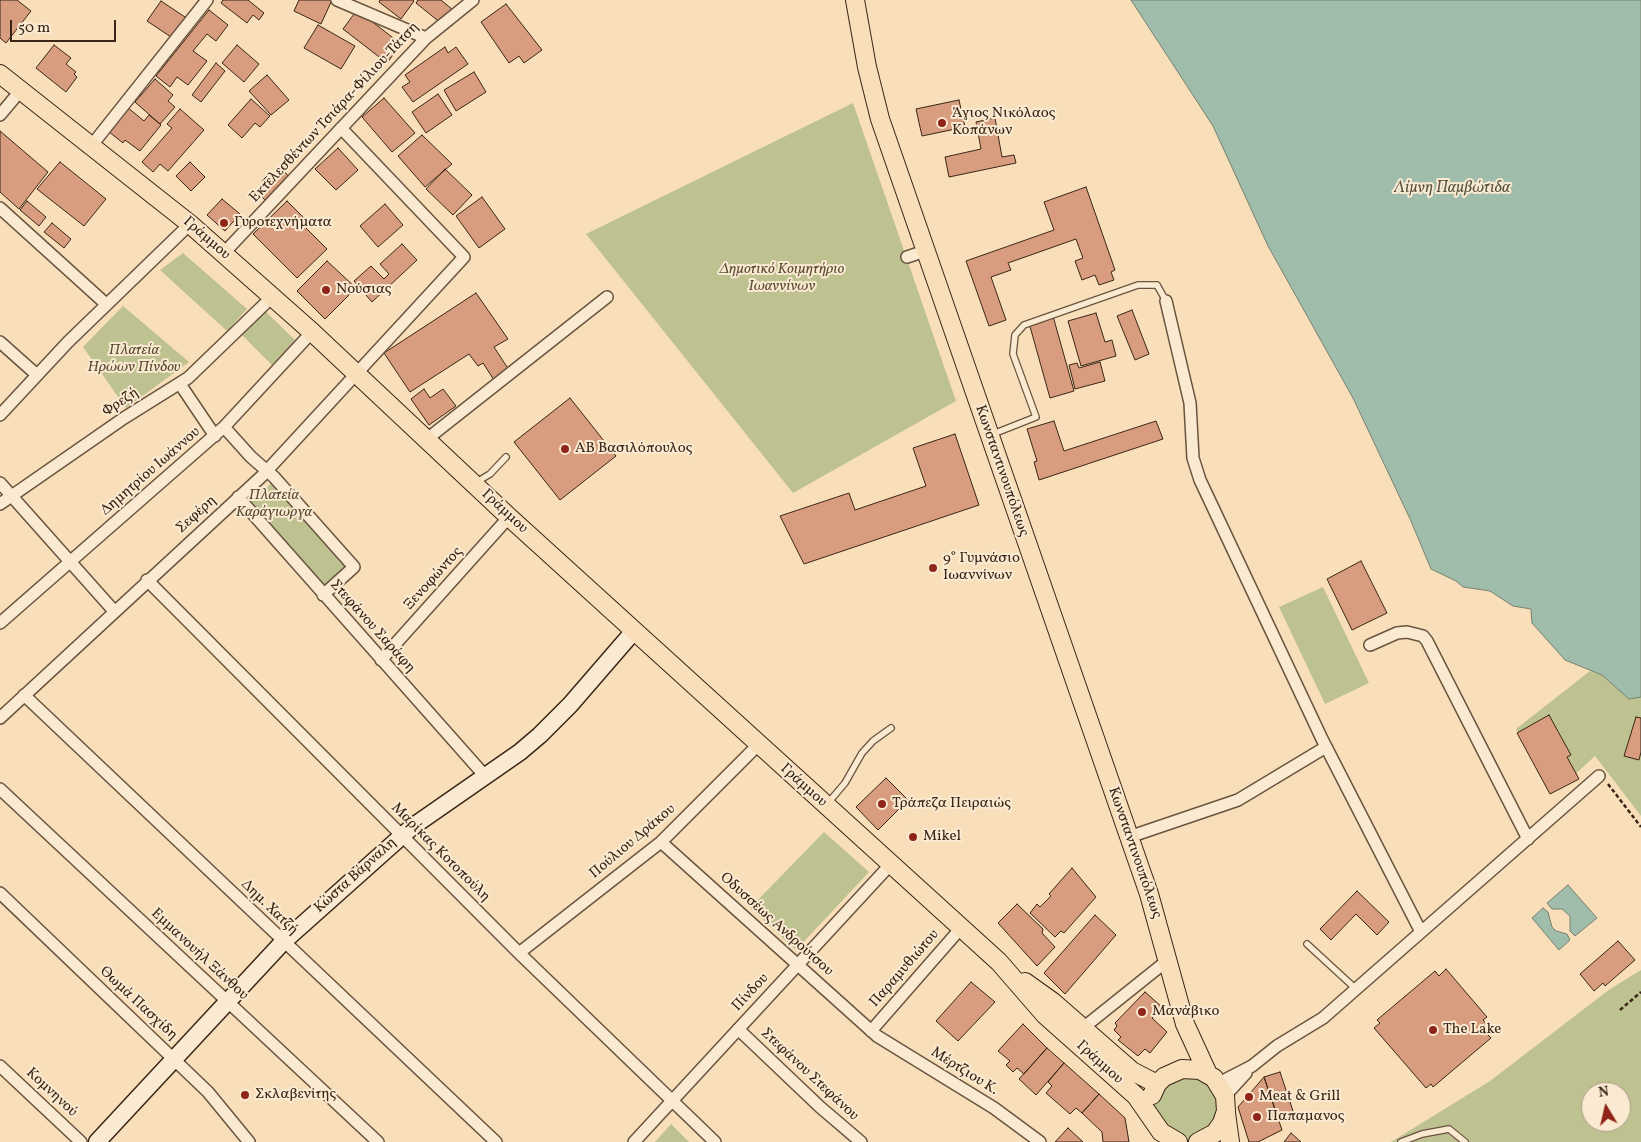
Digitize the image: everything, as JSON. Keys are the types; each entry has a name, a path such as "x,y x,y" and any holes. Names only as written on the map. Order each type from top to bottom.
{"main road":[{"name":"Κωνσταντινουπόλεως","path":"855,0 867,67 880,118 988,435 1159,925 1185,1024 1186,1044 1183,1056 1174,1071"},
{"name":"Γράμμου","path":"2,79 21,90 190,224 312,332 509,517 998,962 1045,1014 1136,1096 1158,1132 1178,1142"},
{"name":"Γράμμου","path":"998,962 1053,1002 1132,1071 1157,1084"},
{"name":"Κωνσταντινουπόλεως","path":"1185,1024 1219,1091 1230,1142"},
{"path":"1158,1132 1150,1103 1157,1084 1174,1071 1191,1068 1219,1091 1222,1123 1215,1133 1198,1142"}],"street":[{"path":"92,145 207,0"},
{"path":"337,0 426,38"},
{"name":"Εκτελεσθέντων Τσιάρα-Φίλιου-Τάτση","path":"224,253 426,38 473,0"},
{"path":"0,115 21,90"},
{"name":"Σεφέρη","path":"0,718 267,471 464,257 341,128"},
{"path":"0,208 106,304"},
{"path":"0,415 106,304 190,224"},
{"path":"907,257 925,252"},
{"name":"Φρεζή","path":"0,504 111,427 180,384 200,369 272,297"},
{"path":"427,439 607,297"},
{"path":"1166,301 1190,403 1193,458 1200,480 1326,748 1421,932"},
{"name":"Δημητρίου Ιωάννου","path":"0,623 215,436 312,332"},
{"path":"0,342 37,375"},
{"path":"180,384 215,436"},
{"path":"224,427 267,471 354,567 324,595"},
{"path":"0,483 114,611"},
{"name":"Στεφάνου Σαράφη","path":"238,497 485,776"},
{"name":"Ξενοφώντος","path":"381,660 509,517"},
{"name":"Μαρίκας Κοτοπούλη","path":"147,580 519,953 715,1142"},
{"name":"Κώστα Βάρναλη","path":"96,1142 283,942 402,836 520,752 550,726 634,631"},
{"path":"1370,646 1397,633 1407,632 1423,636 1528,839"},
{"name":"Δημ. Χατζή","path":"24,695 496,1142"},
{"name":"Πούλιου Δράκου","path":"519,953 661,842 758,745"},
{"path":"1129,837 1238,800 1326,748"},
{"path":"1219,1091 1278,1046 1315,1025 1599,776"},
{"name":"Εμμανουήλ Ξάνθου","path":"0,790 378,1142"},
{"name":"Οδυσσέως Ανδρούτσου","path":"661,842 871,1031"},
{"name":"Πίνδου","path":"634,1142 890,864"},
{"name":"Θωμά Πασχίδη","path":"0,893 174,1059 216,1101 249,1142"},
{"name":"Παραμυθιώτου","path":"871,1031 961,928"},
{"path":"1083,1028 1168,960"},
{"name":"Στεφάνου Στεφάνου","path":"738,1029 826,1113 861,1142"},
{"name":"Μέρτζιου Κ.","path":"871,1031 994,1108 1040,1142"},
{"name":"Κομνηνού","path":"0,1066 81,1142"}],"lane":[{"path":"988,435 1036,417 1014,354 1015,336 1024,325 1138,285 1157,285 1166,301"},
{"path":"474,483 490,474 506,457"},
{"path":"825,806 845,783 862,753 873,741 891,728"},
{"path":"1308,944 1356,989"},
{"path":"1401,1142 1414,1136 1449,1129 1464,1142"}],"path":[{"path":"1599,776 1606,781 1641,827"},
{"path":"1620,1010 1641,992"}],"green space":[{"name":"Δημοτικό Κοιμητήριο Ιωαννίνων","path":"853,103 956,401 793,493 586,234"},
{"path":"183,253 247,309 227,331 160,270"},
{"name":"Πλατεία Ηρώων Πίνδου","path":"123,306 189,362 126,408 83,347"},
{"path":"265,311 296,341 272,365 242,335"},
{"name":"Πλατεία Καράγιωργα","path":"274,481 347,565 324,585 250,502"},
{"path":"1323,587 1369,683 1325,704 1279,607"},
{"path":"1590,671 1602,675 1629,699 1641,697 1641,816 1595,756 1557,791 1516,729"},
{"path":"824,832 869,872 796,950 750,908"},
{"path":"1641,970 1641,1142 1391,1142 1490,1081 1610,989"},
{"path":"1202,1072 1225,1111 1197,1142 1179,1142 1151,1108 1153,1096 1166,1077"},
{"path":"671,1124 689,1142 655,1142"}],"water":[{"name":"Λίμνη Παμβώτιδα","path":"1131,0 1641,0 1641,697 1629,699 1602,675 1565,660 1532,623 1531,609 1513,606 1490,591 1463,587 1456,581 1431,569 1411,521 1353,398 1268,246 1213,126"},
{"path":"1568,885 1597,918 1575,936 1570,931 1570,916 1562,909 1552,909 1547,903"},
{"path":"1543,908 1548,912 1552,927 1556,931 1567,934 1570,940 1559,950 1532,918"}],"building":[{"path":"0,0 17,0 31,11 6,43 0,38"},
{"path":"223,0 248,0 264,13 259,20 253,15 247,23 221,3"},
{"path":"299,0 332,0 321,24 294,11"},
{"path":"380,0 414,1 401,19 379,2"},
{"path":"418,0 441,0 453,10 442,24 416,3"},
{"path":"161,1 188,19 174,39 147,21"},
{"path":"506,4 542,50 524,63 519,56 509,63 481,22"},
{"path":"209,10 228,25 216,41 207,34 193,51 207,61 188,85 177,77 170,87 156,76"},
{"path":"357,10 401,44 387,63 343,29"},
{"path":"318,25 355,46 341,69 304,48"},
{"path":"54,45 71,58 66,64 76,72 74,74 77,77 66,92 36,68"},
{"path":"237,45 259,64 244,82 222,63"},
{"path":"445,47 448,53 456,47 468,64 413,102 402,87 410,82 405,75"},
{"path":"216,63 225,71 201,102 192,95"},
{"path":"474,72 486,92 456,111 444,90"},
{"path":"267,75 289,100 271,115 249,91"},
{"path":"155,79 173,95 168,101 175,107 160,124 135,102"},
{"path":"438,94 452,115 426,133 412,112"},
{"path":"384,98 415,133 392,152 362,117"},
{"path":"251,99 270,116 260,127 255,123 242,138 228,125"},
{"path":"959,100 965,127 922,136 916,109"},
{"path":"127,107 144,121 149,115 161,125 140,151 125,140 123,143 108,131"},
{"path":"180,109 204,130 168,171 160,164 153,172 142,162 172,128 167,124"},
{"path":"995,118 1002,157 1014,155 1016,163 949,177 945,157 981,149 976,122"},
{"path":"0,131 48,172 19,209 0,192"},
{"path":"422,135 452,164 425,187 398,156"},
{"path":"338,148 358,170 336,190 315,169"},
{"path":"60,162 106,199 84,226 37,189"},
{"path":"190,162 205,177 191,191 176,176"},
{"path":"445,169 472,195 453,215 426,189"},
{"path":"283,170 291,179 267,202 261,196 269,189 262,181 269,174 273,178"},
{"path":"1086,187 1115,270 1111,272 1114,280 1099,285 1095,275 1082,280 1075,261 1083,258 1076,239 1008,263 1011,270 991,277 1006,320 989,326 966,261 1054,230 1044,202"},
{"path":"482,197 505,229 479,248 456,216"},
{"name":"Γυροτεχνήματα","path":"222,199 240,214 225,231 207,215"},
{"path":"27,201 46,217 39,226 20,210"},
{"path":"287,201 310,224 306,228 327,249 297,278 253,234"},
{"path":"385,204 403,225 378,247 360,226"},
{"path":"52,223 71,239 64,248 44,232"},
{"path":"402,244 417,260 372,302 354,281 371,266 384,279 389,274 380,264"},
{"name":"Νούσιας","path":"327,261 356,288 325,319 297,291"},
{"path":"476,293 508,339 494,347 509,370 494,380 483,363 478,366 469,354 410,392 384,353"},
{"path":"1132,310 1149,354 1135,360 1117,316"},
{"path":"1096,313 1105,342 1112,340 1116,356 1081,366 1068,321"},
{"path":"1053,316 1074,391 1050,398 1029,323"},
{"path":"1100,362 1105,381 1075,389 1069,365 1077,363 1079,368"},
{"path":"424,389 430,398 443,389 456,406 429,425 411,399"},
{"name":"ΑΒ Βασιλόπουλος","path":"570,398 616,456 560,500 514,442"},
{"path":"1054,421 1064,451 1156,421 1163,439 1039,480 1034,462 1037,461 1027,429"},
{"path":"955,434 979,505 804,564 780,516 849,493 855,510 926,486 913,448"},
{"path":"1361,561 1387,613 1352,630 1327,579"},
{"path":"1549,715 1571,755 1567,757 1579,779 1550,794 1517,733"},
{"path":"1636,717 1641,718 1641,752 1639,760 1624,756"},
{"name":"Τράπεζα Πειραιώς","path":"886,778 908,800 878,830 856,807"},
{"path":"1072,868 1096,897 1064,933 1061,931 1055,937 1030,913 1037,904 1040,907 1051,896 1049,894"},
{"path":"1357,891 1389,922 1377,935 1356,914 1331,940 1320,929"},
{"path":"1017,904 1043,929 1042,933 1055,947 1037,966 998,923"},
{"path":"1095,915 1116,935 1065,994 1044,973"},
{"path":"1618,941 1635,960 1605,986 1603,983 1594,991 1580,974"},
{"name":"The Lake","path":"1446,969 1487,1017 1483,1020 1493,1032 1488,1035 1491,1038 1433,1087 1431,1084 1426,1088 1374,1028 1380,1023 1377,1020 1435,971 1439,976"},
{"path":"971,982 995,1002 958,1041 936,1021"},
{"path":"1145,992 1162,1007 1152,1018 1167,1032 1150,1053 1145,1049 1138,1056 1118,1040 1121,1037 1114,1030 1117,1026 1115,1023"},
{"path":"1023,1024 1047,1048 1024,1074 1017,1068 1013,1072 1006,1065 1010,1061 998,1051"},
{"path":"1047,1048 1064,1063 1036,1095 1019,1079"},
{"path":"1064,1063 1099,1094 1082,1113 1076,1108 1070,1114 1046,1093 1052,1086 1048,1082"},
{"path":"1280,1072 1294,1114 1279,1121 1264,1077"},
{"path":"1264,1077 1282,1130 1258,1142 1249,1142 1238,1107"},
{"path":"1099,1094 1125,1118 1129,1142 1103,1142 1102,1132 1082,1113"},
{"path":"1068,1128 1083,1142 1055,1142"},
{"path":"1291,1133 1301,1142 1284,1142"}],"place":[{"name":"Άγιος Νικόλαος Κοπάνων","path":"942,123"},
{"name":"Γυροτεχνήματα","path":"224,223"},
{"name":"Νούσιας","path":"326,290"},
{"name":"ΑΒ Βασιλόπουλος","path":"565,449"},
{"name":"9° Γυμνάσιο Ιωαννίνων","path":"933,568"},
{"name":"Τράπεζα Πειραιώς","path":"882,804"},
{"name":"Mikel","path":"913,837"},
{"name":"Μανάβικο","path":"1142,1012"},
{"name":"The Lake","path":"1433,1030"},
{"name":"Σκλαβενίτης","path":"245,1095"},
{"name":"Meat & Grill","path":"1249,1097"},
{"name":"Παπαμανος","path":"1257,1117"}]}
